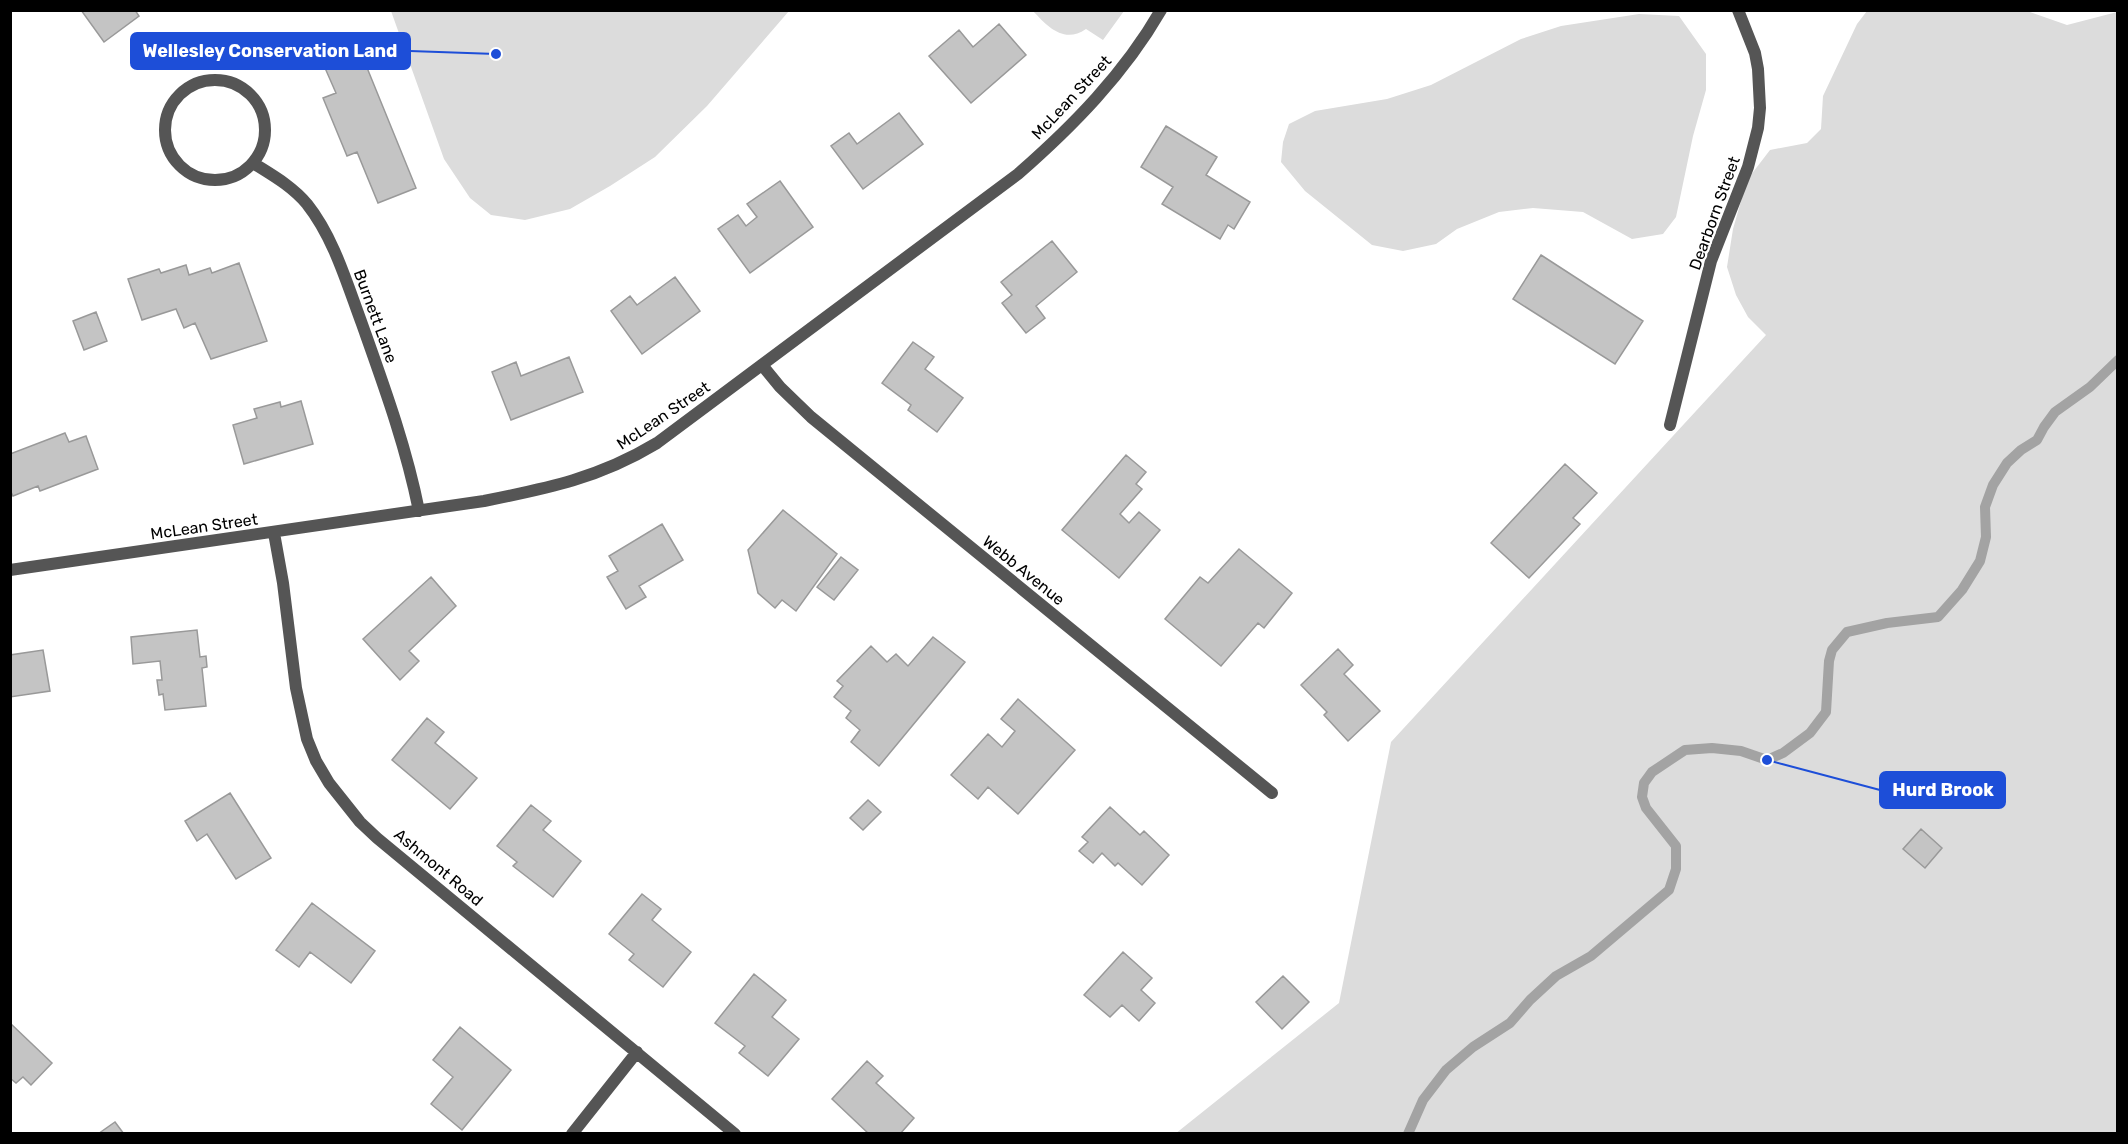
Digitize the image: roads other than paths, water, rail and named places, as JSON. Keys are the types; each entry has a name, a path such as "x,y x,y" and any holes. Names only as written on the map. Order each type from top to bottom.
{"street":[{"name":"McLean Street","path":"10,570 419,511 556,486 609,469 657,443 1018,174 1062,136 1121,70 1161,10"},
{"name":"Dearborn Street","path":"1670,425 1711,261 1748,167 1758,128 1760,108 1758,69 1755,53 1738,10"},
{"path":"214,80 232,83 255,99 262,111 265,132 263,144 253,163 240,173 222,180 205,179 182,168 172,156 165,136 168,111 179,95 194,85 214,80"},
{"name":"Burnett Lane","path":"253,163 279,178 307,204 337,257 395,415 409,462 419,511"},
{"name":"Webb Avenue","path":"762,365 780,387 811,417 1272,792"},
{"name":"Ashmont Road","path":"274,533 300,714 316,761 329,783 360,822 377,838 735,1134"},
{"path":"572,1134 637,1052"}],"waterway":[{"path":"1408,1134 1423,1100 1446,1070 1473,1047 1510,1023 1556,976 1591,956 1669,890 1676,869 1676,846 1646,808 1642,797 1644,783 1652,772 1685,750 1712,748 1741,751 1767,760 1783,753 1810,733 1826,712 1829,661 1832,650 1847,632 1887,623 1938,617 1962,590 1980,561 1986,537 1985,507 1993,485 2007,463 2037,440 2055,412 2090,387 2118,360"}],"place":[{"name":"Wellesley Conservation Land","path":"496,54"},
{"name":"Hurd Brook","path":"1767,760"}]}
